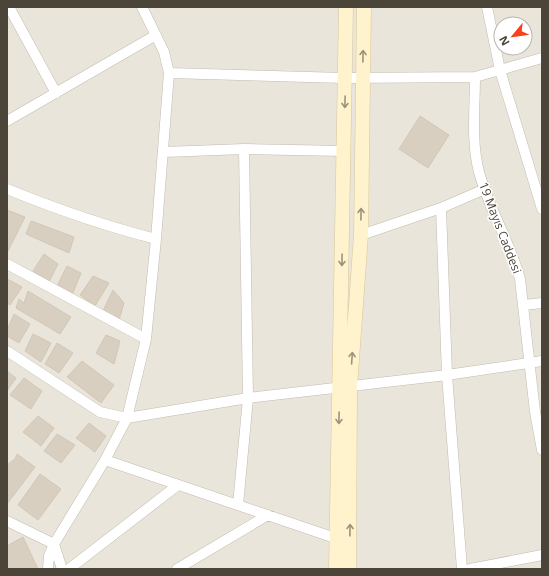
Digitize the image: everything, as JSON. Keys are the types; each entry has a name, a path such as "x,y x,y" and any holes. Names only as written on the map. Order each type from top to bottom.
{"main road":[{"path":"346,7 344,151 345,387 349,569"},
{"path":"336,569 345,387 361,235 364,7"}],"street":[{"path":"9,7 56,93"},
{"path":"48,569 49,556 54,544 105,460 127,418 146,339 164,152 169,74 164,52 142,7"},
{"path":"487,7 500,70 542,209"},
{"path":"7,121 156,35"},
{"path":"169,74 345,78 475,77 542,58"},
{"name":"19 Mayıs Caddesi","path":"475,77 476,145 479,171 515,260 524,305 535,412 542,450"},
{"path":"164,152 244,149 344,151"},
{"path":"238,505 248,398 244,149"},
{"path":"7,189 53,208 156,239"},
{"path":"361,235 441,208 485,189"},
{"path":"441,208 447,375 462,569"},
{"path":"7,264 146,339"},
{"path":"524,305 542,303"},
{"path":"7,352 100,412 127,418 248,398 447,375 542,361"},
{"path":"105,460 338,539"},
{"path":"69,569 178,485"},
{"path":"177,569 268,515"},
{"path":"7,521 54,544 62,569"},
{"path":"470,569 542,555"}],"shaded area":[{"path":"7,7 542,7 542,569 7,569"}],"building":[{"path":"420,116 449,135 428,168 399,149"},
{"path":"7,210 25,217 7,253"},
{"path":"31,221 74,237 69,253 26,234"},
{"path":"44,254 58,264 49,282 33,271"},
{"path":"67,266 81,273 72,295 57,286"},
{"path":"93,276 109,283 95,306 80,295"},
{"path":"7,279 22,287 10,305 7,303"},
{"path":"113,290 124,303 119,320 103,311"},
{"path":"28,291 71,317 60,334 16,308 19,299 24,303"},
{"path":"14,314 30,324 19,343 7,336 7,330"},
{"path":"33,334 51,343 41,362 25,351"},
{"path":"106,335 120,341 114,364 96,353"},
{"path":"57,343 73,353 59,373 45,364"},
{"path":"82,361 114,385 101,403 67,377"},
{"path":"7,371 16,378 7,391"},
{"path":"24,378 42,391 31,409 10,395"},
{"path":"38,416 54,428 41,446 23,432"},
{"path":"89,423 106,436 95,452 76,438"},
{"path":"57,434 75,445 61,463 44,451"},
{"path":"17,454 35,467 7,504 7,465 15,459"},
{"path":"40,474 61,489 38,520 18,505"},
{"path":"23,537 38,569 7,569 7,546"}]}
